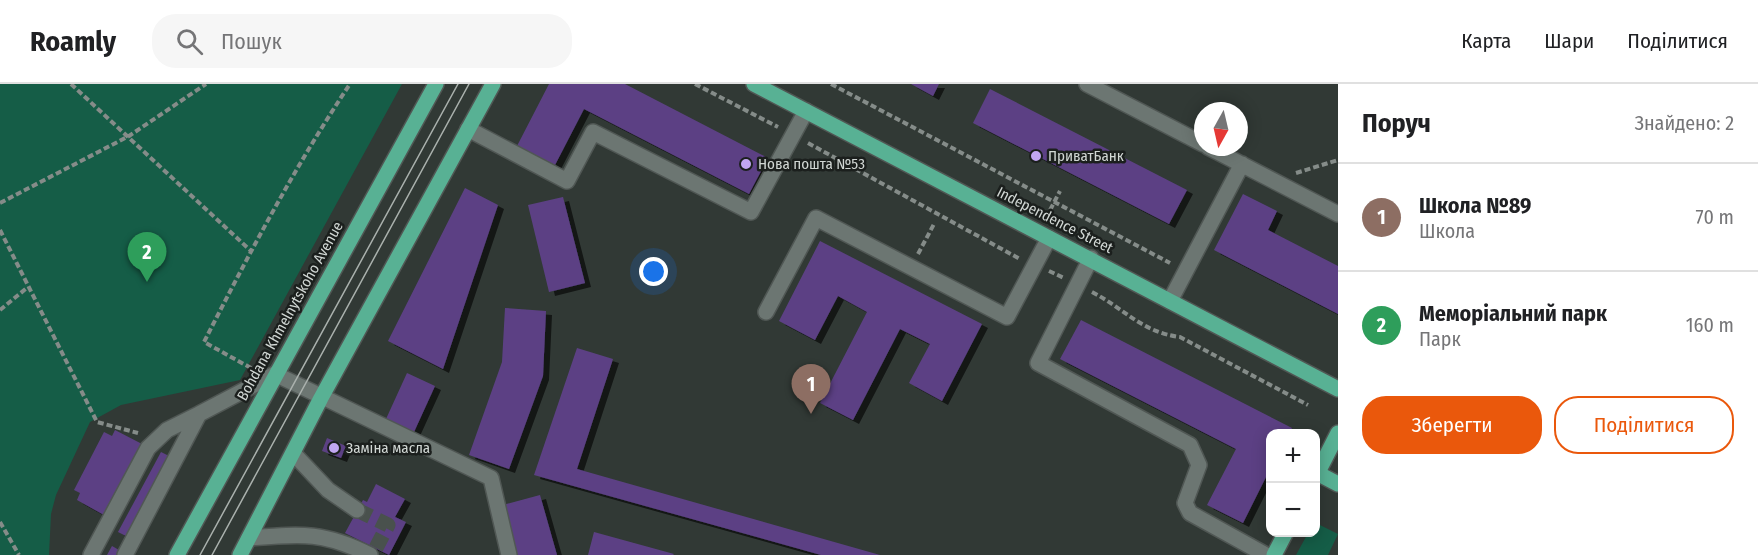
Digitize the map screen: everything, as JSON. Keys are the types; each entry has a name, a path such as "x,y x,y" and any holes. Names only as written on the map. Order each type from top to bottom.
{"main road":[{"name":"Bohdana Khmelnytskoho Avenue","path":"177,555 436,84"},
{"path":"240,555 321,398 493,84"},
{"name":"Independence Street","path":"754,84 1338,389"},
{"path":"1320,467 1338,433"},
{"path":"1320,476 1338,484"},
{"path":"1274,555 1283,537"}],"lane":[{"path":"1087,84 1194,139"},
{"path":"468,129 567,182 593,132 751,212 806,111"},
{"path":"1226,156 1338,214"},
{"path":"1170,301 1242,164"},
{"path":"766,312 816,218 1007,317 1049,238"},
{"path":"1091,258 1038,363 1190,446 1199,465 1185,503 1190,513 1266,555"},
{"path":"91,555 148,448 157,438 276,374 321,398 491,477 509,555"},
{"path":"125,555 199,414"},
{"path":"292,453 328,490 357,510"},
{"path":"249,538 317,535 345,542 373,553"}],"path":[{"path":"71,84 251,251"},
{"path":"0,203 129,136 206,84"},
{"path":"255,370 204,342 251,251 327,119 350,84"},
{"path":"695,84 1034,264 1078,284 1106,300 1130,319 1160,334 1180,337 1308,405"},
{"path":"831,84 1185,272"},
{"path":"1272,180 1338,160"},
{"path":"0,230 98,422 157,438"},
{"path":"0,310 28,287"},
{"path":"0,522 19,555"}],"green space":[{"path":"0,84 402,84 240,380 121,405 90,422 56,495 51,514 49,555 0,555"},
{"path":"1320,525 1338,534 1328,555 1296,555 1306,537 1320,537"}],"building":[{"path":"549,84 625,84 768,158 749,194 584,109 555,165 517,146"},
{"path":"911,84 939,84 933,96"},
{"path":"990,89 1187,190 1169,224 973,123"},
{"path":"465,188 498,205 443,369 388,341"},
{"path":"1243,194 1277,211 1268,230 1338,266 1338,314 1214,250"},
{"path":"563,197 585,283 549,292 528,205"},
{"path":"820,241 982,324 942,401 909,383 930,344 900,329 853,420 820,403 867,312 838,296 815,340 779,321"},
{"path":"505,308 546,311 543,376 509,469 469,455 502,362"},
{"path":"1081,320 1292,428 1266,429 1266,477 1243,523 1207,505 1236,449 1060,359"},
{"path":"577,348 613,359 577,469 880,555 821,555 534,475"},
{"path":"407,373 435,386 414,432 386,419"},
{"path":"115,430 142,444 104,515 77,500 80,493 74,490 104,432 112,436"},
{"name":"Заміна масла","path":"327,438 346,446 341,458 322,451"},
{"path":"161,452 169,456 126,536 118,532"},
{"path":"376,484 405,499 395,517 406,522 389,555 345,533 363,500 367,502"},
{"path":"540,495 557,555 517,555 503,505"},
{"path":"594,532 674,554 588,555"},
{"path":"112,546 119,550 117,555 107,555"}],"tunnel":[{"path":"357,510 388,525 376,548"}],"tram line":[{"path":"200,555 458,84"},
{"path":"212,555 469,84"}],"place":[{"name":"ПриватБанк","path":"1036,156"},
{"name":"Нова пошта №53","path":"746,164"},
{"name":"Меморіальний парк","path":"147,282"},
{"name":"Школа №89","path":"811,414"},
{"name":"Заміна масла","path":"334,448"}]}
